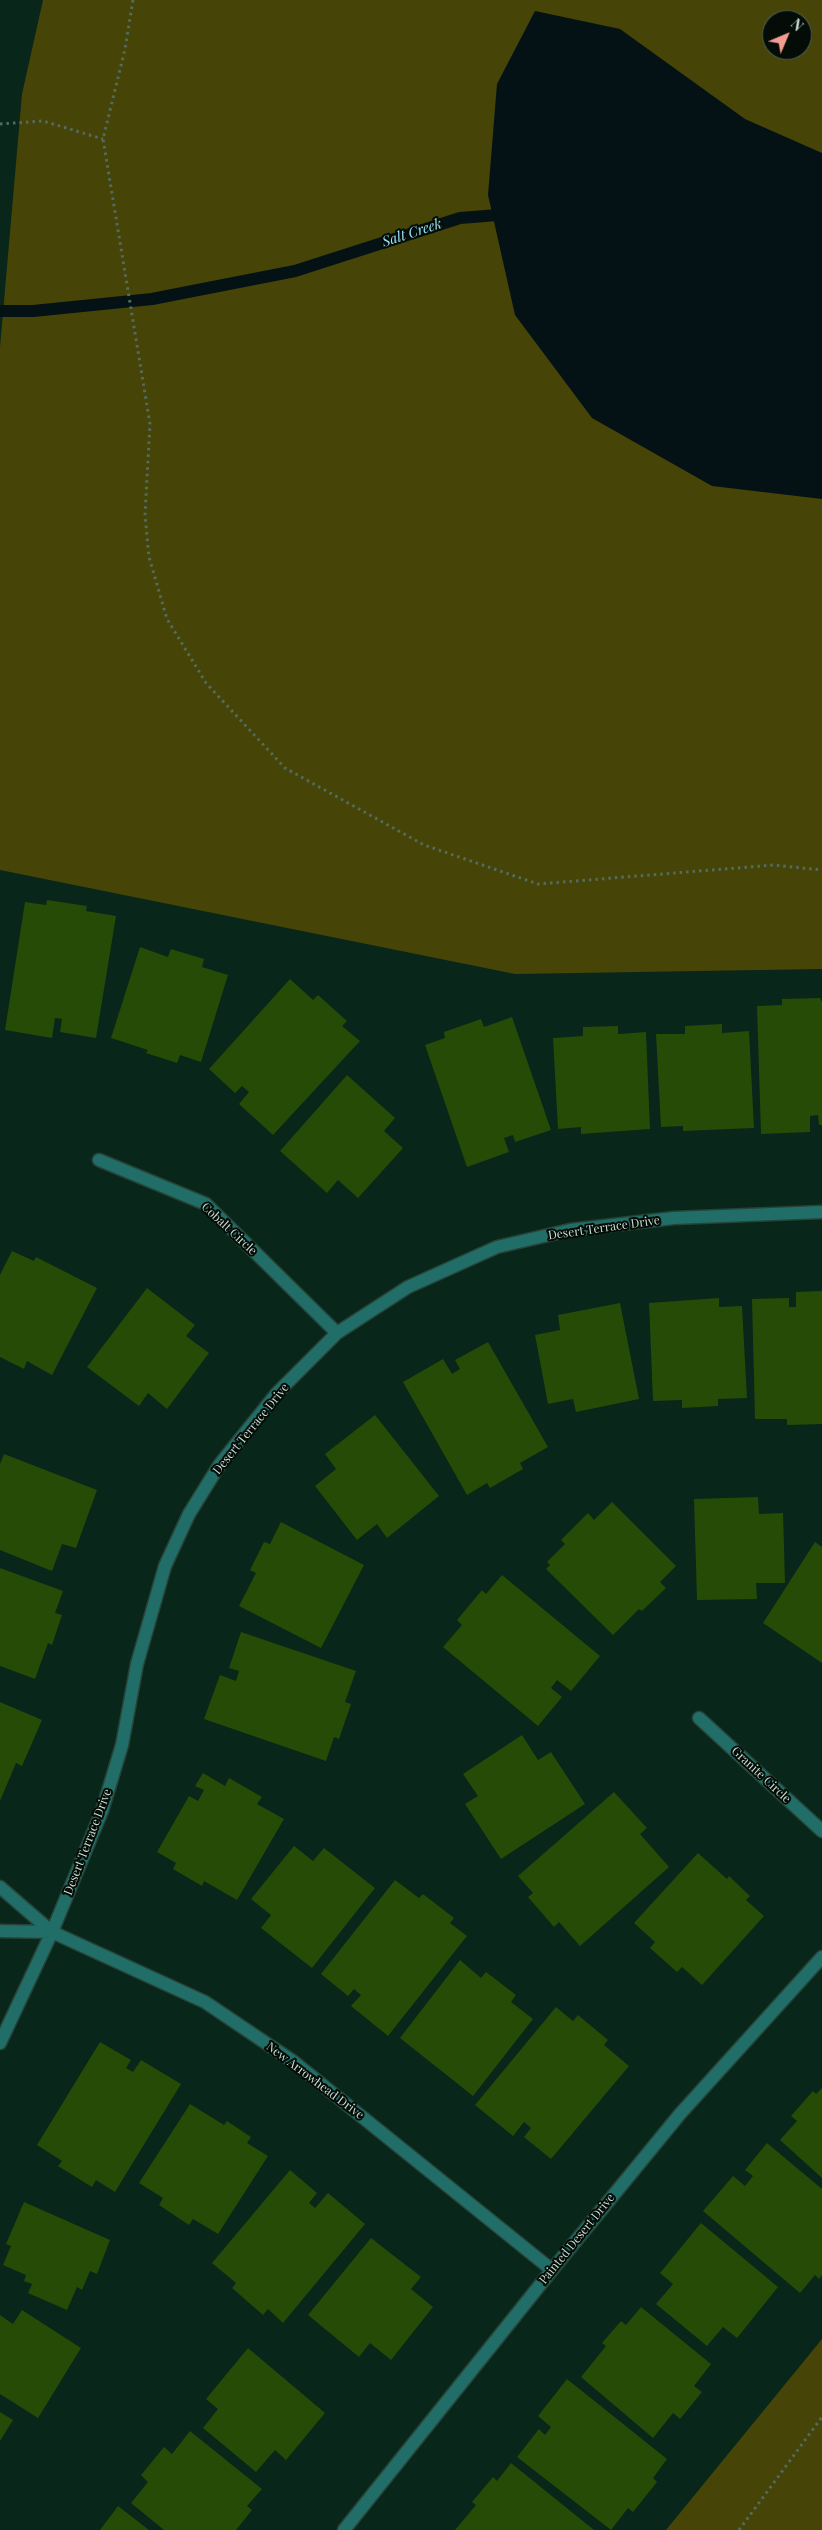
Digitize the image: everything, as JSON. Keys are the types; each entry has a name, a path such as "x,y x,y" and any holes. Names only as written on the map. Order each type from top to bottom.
{"street":[{"name":"Cobalt Circle","path":"98,1160 206,1204 337,1333"},
{"name":"Desert Terrace Drive","path":"0,2042 52,1932 102,1811 122,1745 137,1664 165,1566 189,1514 220,1464 277,1393 337,1333 408,1287 497,1247 570,1230 674,1218 822,1212"},
{"name":"Granite Circle","path":"699,1718 822,1832"},
{"name":"New Arrowhead Drive","path":"0,1887 52,1932 205,2002 294,2062 552,2270"},
{"name":"New Arrowhead Drive","path":"0,1931 52,1932"},
{"name":"Painted Desert Drive","path":"344,2530 552,2270 680,2114 822,1957"}],"path":[{"path":"133,0 125,48 103,139 150,424 145,515 149,557 167,619 206,683 285,768 424,845 538,884 774,865 822,870"},
{"path":"0,124 43,121 103,139"},
{"path":"739,2530 822,2417"}],"shaded area":[{"path":"43,0 822,0 822,969 515,974 0,870 0,347 22,94"},
{"path":"535,11 620,29 745,119 822,153 822,499 712,486 592,418 515,315 488,195 497,84"},
{"path":"822,2339 822,2530 666,2530"}],"building":[{"path":"47,900 87,906 86,911 116,916 96,1038 60,1032 62,1019 55,1018 52,1038 5,1030 25,902 46,905"},
{"path":"140,947 168,957 171,949 204,959 202,967 228,975 201,1062 180,1055 177,1063 146,1053 148,1050 111,1038"},
{"path":"290,979 313,1000 318,995 347,1021 342,1026 360,1041 273,1135 239,1104 249,1092 242,1086 235,1093 209,1069"},
{"path":"820,998 822,1002 822,1125 819,1125 818,1115 810,1116 810,1132 761,1134 757,1006 782,1005 782,999"},
{"path":"512,1017 551,1130 515,1142 513,1135 504,1138 509,1152 467,1167 425,1045 445,1038 444,1032 481,1019 484,1027"},
{"path":"722,1024 722,1033 749,1031 754,1128 683,1131 683,1126 661,1127 656,1034 685,1034 685,1026"},
{"path":"618,1026 618,1034 646,1032 650,1129 581,1134 581,1127 558,1129 553,1038 583,1036 583,1027"},
{"path":"347,1075 395,1118 384,1131 403,1148 358,1198 338,1180 327,1193 280,1151"},
{"path":"12,1251 34,1261 36,1257 97,1288 52,1375 27,1361 24,1369 0,1357 0,1275"},
{"path":"147,1288 195,1325 186,1336 209,1353 167,1409 148,1393 139,1406 87,1367"},
{"path":"822,1291 822,1424 787,1425 787,1419 755,1419 752,1299 789,1298 789,1307 796,1307 796,1292"},
{"path":"719,1298 719,1307 742,1306 747,1398 718,1399 718,1406 682,1408 682,1400 653,1401 649,1303"},
{"path":"620,1303 639,1399 576,1412 573,1399 548,1404 535,1335 560,1330 558,1315"},
{"path":"488,1342 548,1447 520,1463 523,1469 490,1488 487,1483 467,1495 403,1382 443,1359 452,1374 460,1369 455,1360"},
{"path":"375,1415 439,1496 387,1538 377,1524 357,1540 315,1486 336,1469 325,1454"},
{"path":"4,1454 97,1490 76,1548 62,1544 52,1571 0,1550 0,1464"},
{"path":"758,1497 759,1514 783,1513 785,1583 756,1583 757,1599 697,1600 694,1499"},
{"path":"612,1502 676,1566 660,1582 666,1588 642,1611 639,1609 613,1635 546,1569 550,1565 547,1562 565,1544 561,1540 588,1513 594,1520"},
{"path":"281,1522 364,1565 321,1648 239,1606 256,1573 250,1570 264,1542 270,1544"},
{"path":"815,1542 822,1547 822,1663 763,1623"},
{"path":"0,1568 63,1591 55,1613 62,1615 52,1645 48,1643 35,1679 0,1666"},
{"path":"502,1575 600,1656 571,1691 557,1680 551,1688 562,1697 538,1726 443,1647 462,1625 457,1620 482,1590 486,1594"},
{"path":"241,1632 356,1671 345,1702 351,1704 339,1739 334,1737 326,1761 204,1719 220,1675 236,1681 239,1671 229,1668"},
{"path":"0,1702 42,1720 22,1766 16,1763 0,1801"},
{"path":"522,1735 538,1760 551,1752 585,1804 501,1859 465,1804 478,1796 463,1774"},
{"path":"203,1773 225,1786 229,1778 262,1797 257,1804 284,1819 237,1900 204,1881 202,1886 173,1869 176,1863 157,1852 189,1796 198,1801 204,1790 195,1786"},
{"path":"614,1792 647,1828 640,1834 669,1867 580,1946 559,1922 554,1927 528,1897 533,1893 518,1876"},
{"path":"294,1846 313,1861 324,1848 375,1888 312,1968 261,1928 271,1915 251,1899"},
{"path":"698,1853 727,1879 729,1876 750,1896 746,1900 764,1916 702,1985 682,1967 677,1972 650,1948 655,1942 634,1923"},
{"path":"395,1880 419,1898 423,1894 454,1918 450,1923 467,1936 388,2036 351,2006 361,1995 354,1989 348,1996 321,1974"},
{"path":"460,1960 481,1978 486,1972 516,1995 511,2002 533,2019 473,2096 400,2038"},
{"path":"556,2007 573,2021 578,2015 608,2040 604,2045 629,2066 551,2159 524,2137 531,2128 524,2122 513,2136 475,2105"},
{"path":"100,2042 131,2060 126,2068 133,2072 141,2060 181,2084 115,2192 96,2180 92,2187 58,2166 62,2161 37,2145"},
{"path":"822,2088 822,2178 780,2140 797,2121 791,2116 813,2091 816,2094"},
{"path":"190,2104 224,2125 227,2121 251,2137 247,2143 268,2156 218,2234 193,2219 189,2225 159,2205 163,2198 139,2183"},
{"path":"767,2143 822,2189 822,2275 819,2279 815,2275 800,2293 703,2211 733,2176 745,2186 753,2176 745,2170"},
{"path":"290,2170 317,2193 309,2203 315,2208 328,2193 365,2224 283,2323 268,2309 263,2315 232,2288 236,2283 212,2263"},
{"path":"24,2202 110,2240 97,2274 90,2271 82,2290 77,2287 67,2310 28,2293 32,2284 24,2281 26,2275 3,2265 11,2246 6,2244"},
{"path":"701,2223 778,2287 737,2338 723,2327 707,2346 656,2304 673,2284 660,2273"},
{"path":"371,2238 421,2277 411,2289 433,2307 391,2360 370,2343 359,2357 308,2315"},
{"path":"641,2307 711,2364 694,2386 702,2392 680,2419 673,2413 653,2438 581,2377 606,2346 602,2343 621,2321 626,2325"},
{"path":"22,2310 81,2348 38,2418 0,2394 0,2315 13,2324"},
{"path":"248,2348 325,2413 286,2460 275,2450 256,2472 203,2428 218,2409 206,2399"},
{"path":"567,2379 667,2459 653,2478 657,2482 633,2512 628,2508 611,2530 517,2457 539,2429 545,2435 551,2427 538,2416"},
{"path":"0,2412 13,2420 0,2441"},
{"path":"190,2431 262,2489 247,2506 252,2510 236,2530 164,2530 131,2503 148,2482 141,2475 164,2447 172,2454"},
{"path":"511,2463 594,2530 455,2530 476,2505 472,2502 493,2477 497,2481"},
{"path":"118,2506 149,2530 100,2530"}],"waterway":[{"name":"Salt Creek","path":"0,311 33,311 152,299 295,271 460,218 510,214"}]}
